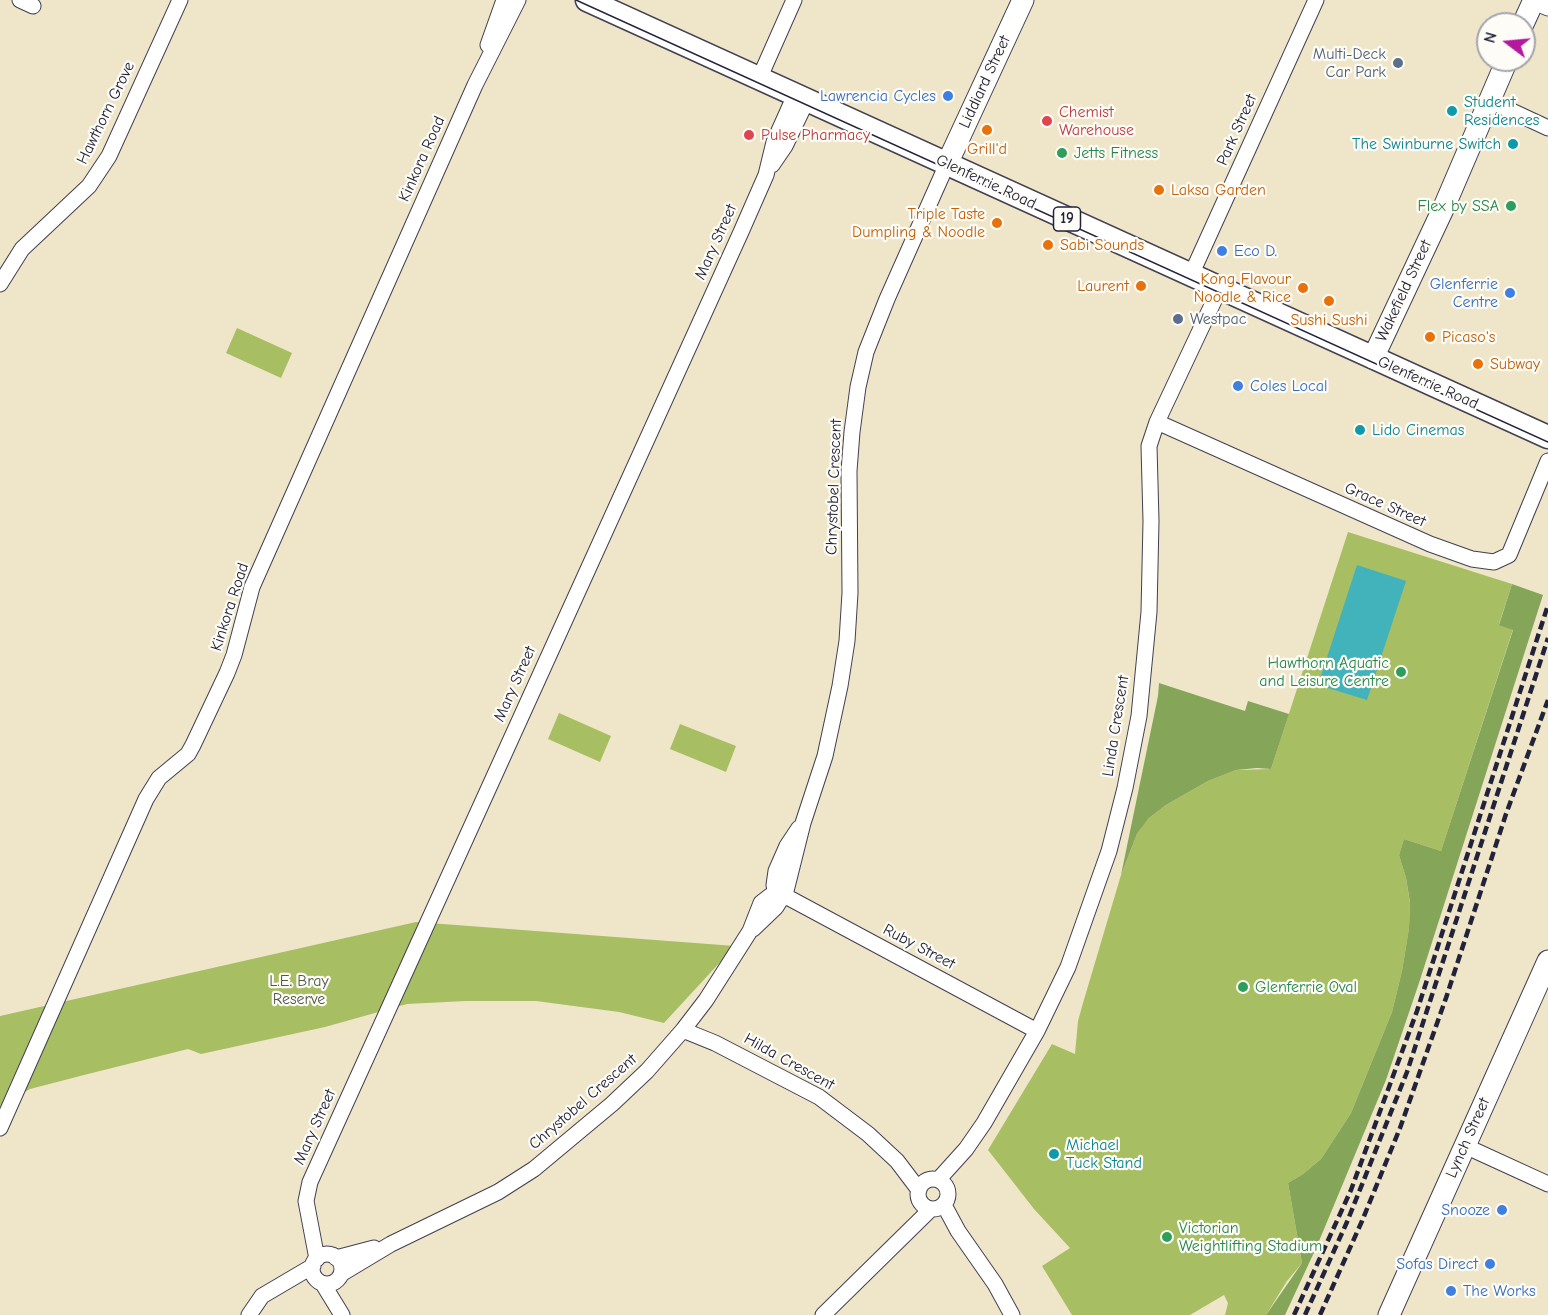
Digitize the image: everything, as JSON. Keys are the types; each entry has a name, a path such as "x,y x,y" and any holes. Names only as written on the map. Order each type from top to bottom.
{"main road":[{"name":"Glenferrie Road","path":"587,0 1548,437"}],"street":[{"name":"Hawthorn Grove","path":"0,284 22,249 89,186 109,156 180,0"},
{"name":"Kinkora Road","path":"475,85 504,0"},
{"name":"Kinkora Road","path":"0,1128 146,799 159,778 188,754 227,673 234,656 252,587 475,85 518,0"},
{"path":"759,79 794,0"},
{"name":"Liddiard Street","path":"947,164 1023,0"},
{"name":"Park Street","path":"1191,275 1316,0"},
{"name":"Wakefield Street","path":"1373,357 1444,207 1501,72"},
{"name":"Mary Street","path":"324,1259 306,1201 310,1182 766,175 785,146 801,98"},
{"path":"1488,100 1548,128"},
{"name":"Chrystobel Crescent","path":"330,1280 391,1244 498,1192 534,1169 612,1104 647,1071 682,1030 712,991 750,931 776,907 828,745 840,687 847,641 850,593 849,471 858,387 866,352 947,164"},
{"name":"Linda Crescent","path":"823,1315 895,1242 966,1149 984,1123 1036,1031 1068,967 1109,851 1139,716 1149,612 1151,521 1149,446 1157,422 1220,288"},
{"name":"Grace Street","path":"1157,422 1430,544 1472,559 1494,562 1509,555 1548,460"},
{"name":"Ruby Street","path":"780,896 1036,1031"},
{"name":"Lynch Street","path":"1389,1315 1548,961"},
{"name":"Hilda Crescent","path":"682,1030 715,1043 819,1097 868,1134 932,1195"},
{"path":"1465,1146 1548,1184"},
{"path":"932,1195 995,1284 1012,1315"},
{"name":"Chrystobel Crescent","path":"324,1259 391,1244"},
{"path":"324,1259 314,1275 330,1280"},
{"path":"275,1288 330,1280 341,1265 324,1259"},
{"path":"249,1315 256,1302 324,1259"},
{"path":"330,1280 342,1315"}],"green space":[{"path":"237,328 292,353 281,378 226,353"},
{"path":"1348,532 1512,584 1499,624 1513,629 1441,851 1404,839 1399,855 1410,903 1409,928 1392,1012 1351,1113 1321,1159 1288,1183 1302,1263 1287,1281 1266,1315 1225,1315 1228,1303 1224,1295 1190,1315 1072,1315 1042,1266 1070,1248 1034,1209 988,1150 1052,1044 1075,1054 1078,1021 1083,1003 1121,875 1137,834 1149,818 1166,805 1208,781 1236,770 1271,769"},
{"path":"1512,584 1543,595 1419,983 1386,1080 1317,1246 1285,1315 1266,1315 1302,1263 1288,1183 1321,1159 1351,1113 1392,1012 1409,928 1410,902 1399,855 1404,839 1441,851 1513,630 1499,625"},
{"path":"1159,683 1245,711 1248,701 1289,714 1271,769 1236,770 1208,781 1166,805 1149,818 1137,834 1121,875 1158,696"},
{"path":"559,713 611,736 600,762 548,739"},
{"path":"680,724 736,746 726,772 670,749"},
{"name":"L.E. Bray Reserve","path":"416,922 735,946 664,1023 619,1012 536,1001 407,1004 325,1027 201,1054 188,1049 84,1075 30,1089 0,1106 0,1016"}],"water":[{"path":"1357,565 1406,581 1367,700 1318,685"}],"tram line":[{"path":"576,0 1548,442"}],"railway":[{"path":"1294,1315 1351,1190 1417,1011 1548,605"},
{"path":"1305,1315 1347,1222 1407,1072 1548,638"},
{"path":"1320,1315 1400,1128 1446,998 1506,814 1548,700"}],"place":[{"name":"Multi-Deck Car Park","path":"1398,63"},
{"name":"Lawrencia Cycles","path":"948,96"},
{"name":"Student Residences","path":"1452,111"},
{"name":"Chemist Warehouse","path":"1047,121"},
{"name":"Grill'd","path":"987,130"},
{"name":"Pulse Pharmacy","path":"749,135"},
{"name":"The Swinburne Switch","path":"1513,144"},
{"name":"Jetts Fitness","path":"1062,153"},
{"name":"Laksa Garden","path":"1159,190"},
{"name":"Flex by SSA","path":"1511,206"},
{"name":"Triple Taste Dumpling & Noodle","path":"997,223"},
{"name":"Sabi Sounds","path":"1048,245"},
{"name":"Eco D.","path":"1222,251"},
{"name":"Laurent","path":"1141,286"},
{"name":"Kong Flavour Noodle & Rice","path":"1303,288"},
{"name":"Glenferrie Centre","path":"1510,293"},
{"name":"Sushi Sushi","path":"1329,301"},
{"name":"Westpac","path":"1178,319"},
{"name":"Picaso's","path":"1430,337"},
{"name":"Subway","path":"1478,364"},
{"name":"Coles Local","path":"1238,386"},
{"name":"Lido Cinemas","path":"1360,430"},
{"name":"Hawthorn Aquatic and Leisure Centre","path":"1401,672"},
{"name":"Glenferrie Oval","path":"1243,987"},
{"name":"Michael Tuck Stand","path":"1054,1154"},
{"name":"Snooze","path":"1502,1210"},
{"name":"Victorian Weightlifting Stadium","path":"1167,1237"},
{"name":"Sofas Direct","path":"1490,1264"},
{"name":"The Works","path":"1451,1291"}]}
